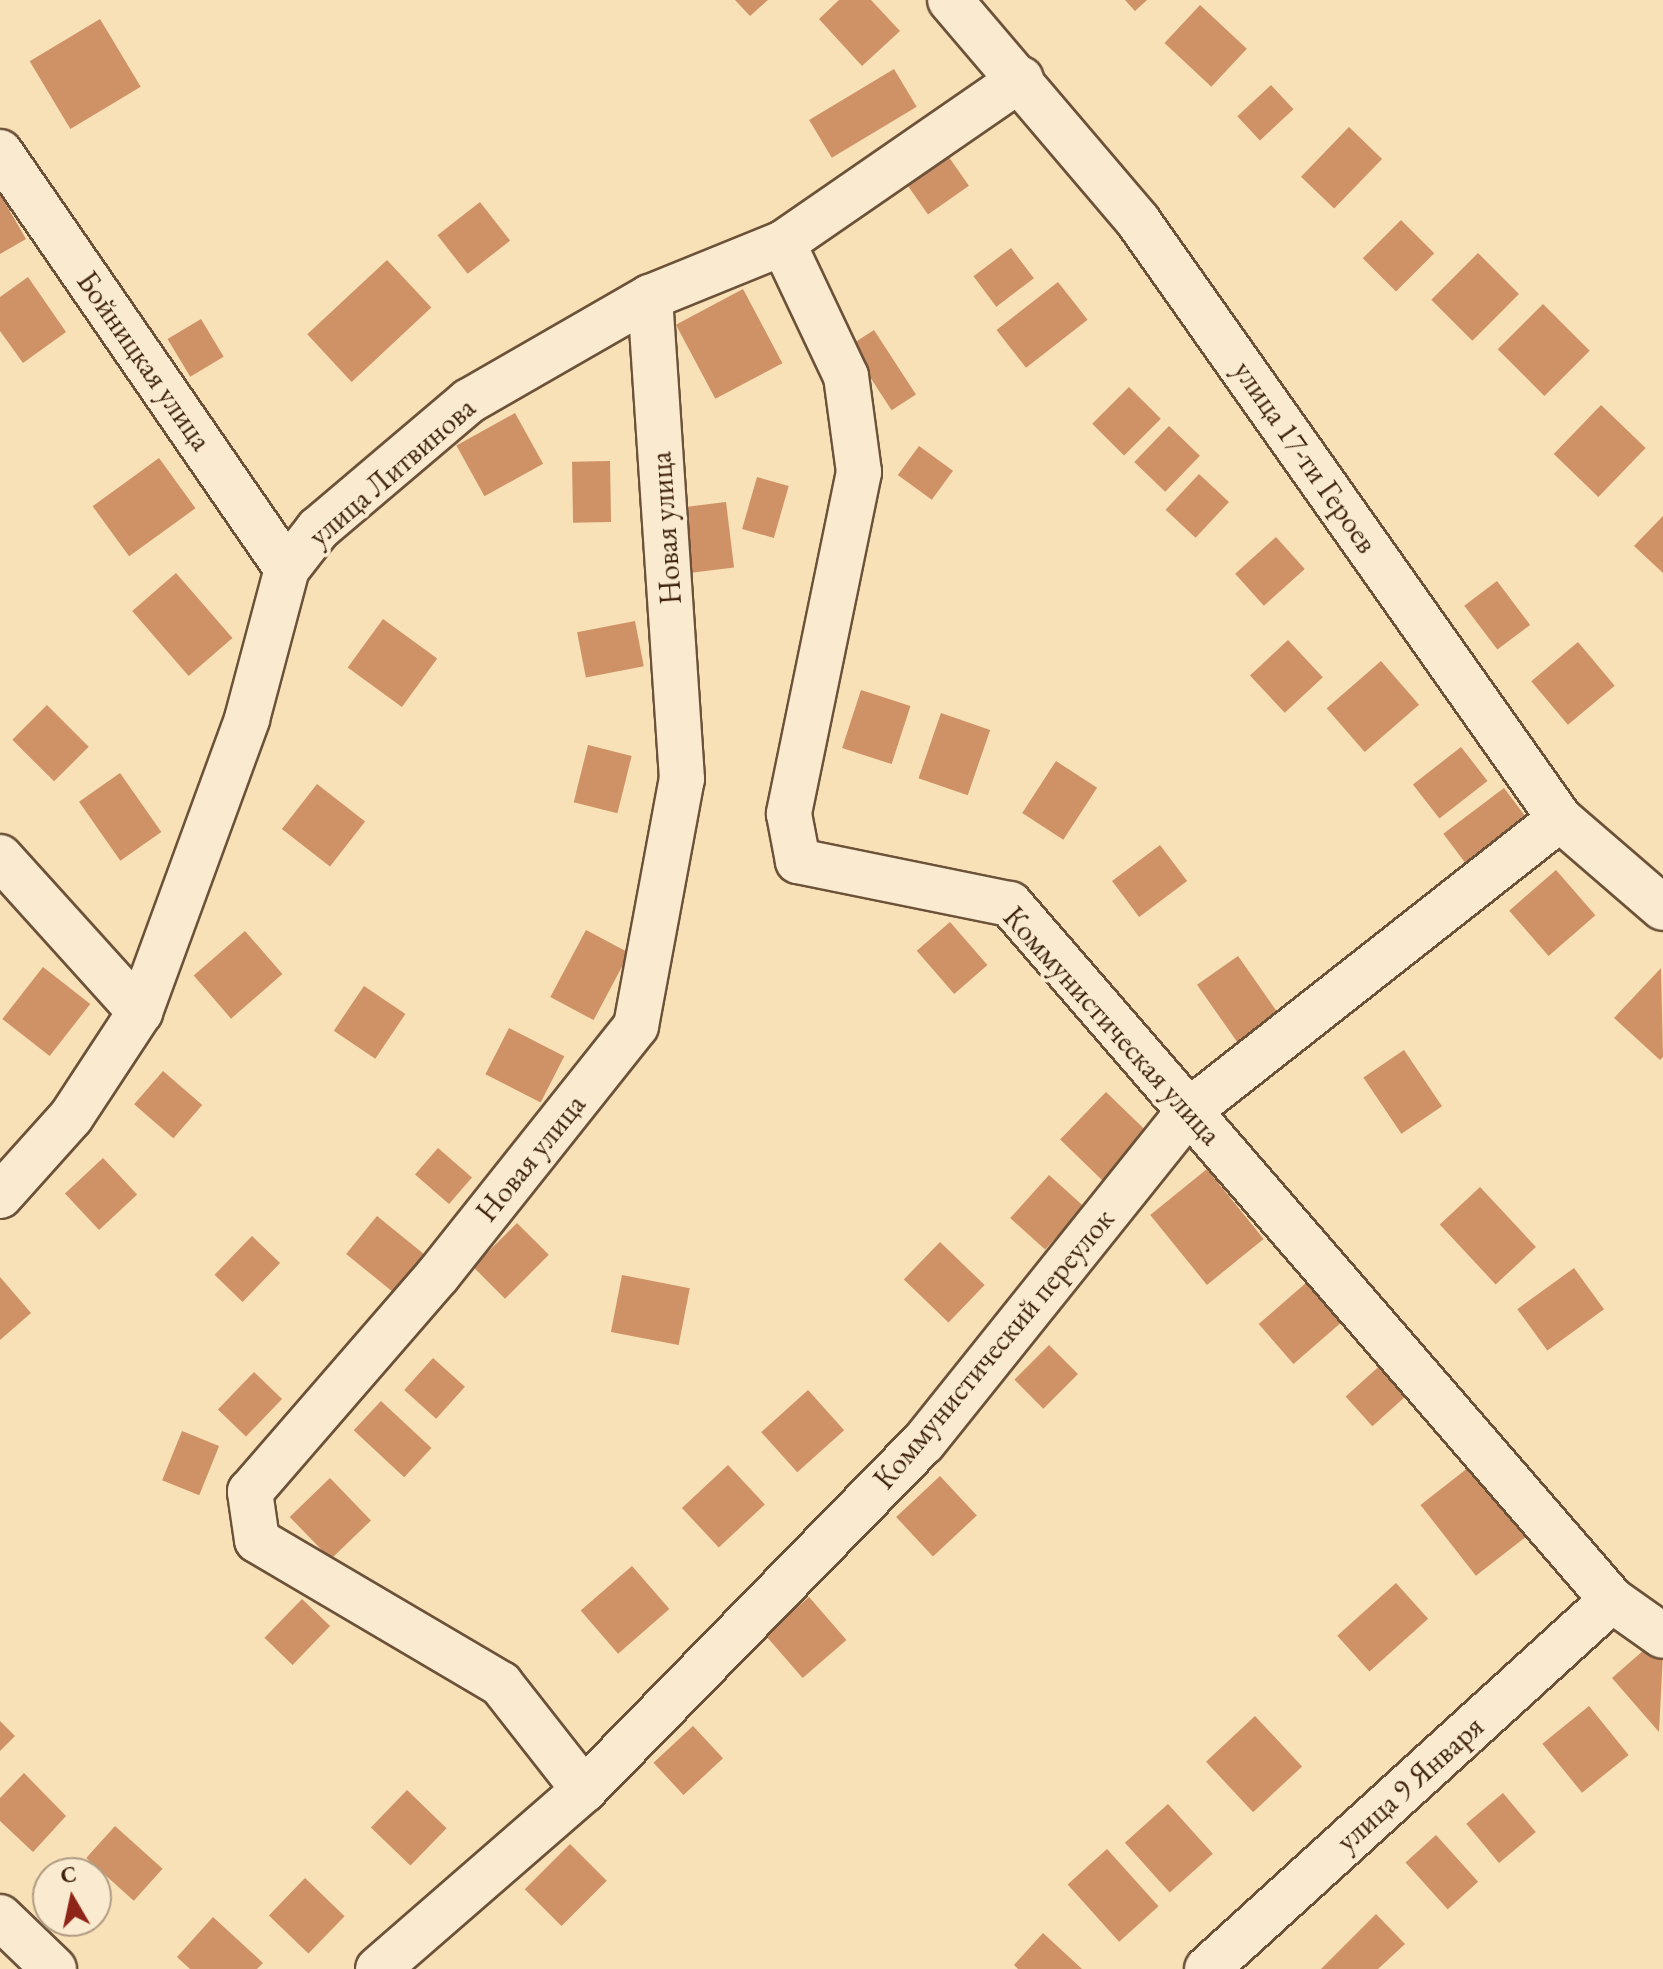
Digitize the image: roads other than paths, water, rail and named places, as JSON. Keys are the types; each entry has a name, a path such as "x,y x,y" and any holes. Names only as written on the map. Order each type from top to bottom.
{"street":[{"name":"улица 17-ти Героев","path":"950,0 1021,79 1138,221 1560,819 1663,908"},
{"name":"улица Литвинова","path":"0,1196 71,1117 140,1012 247,719 287,569 318,529 469,401 650,297 783,243 1021,79"},
{"name":"Бойницкая улица","path":"0,152 287,569"},
{"name":"Коммунистическая улица","path":"783,243 846,376 859,472 789,814 798,861 1010,904 1612,1600 1663,1636"},
{"name":"Новая улица","path":"584,1790 501,1684 257,1540 250,1492 438,1275 636,1026 682,779 650,297"},
{"name":"Коммунистический переулок","path":"378,1969 584,1790 923,1443 1190,1110 1560,819"},
{"path":"0,857 140,1012"},
{"name":"улица 9 Января","path":"1207,1969 1612,1600"},
{"path":"0,1917 54,1969"}]}
